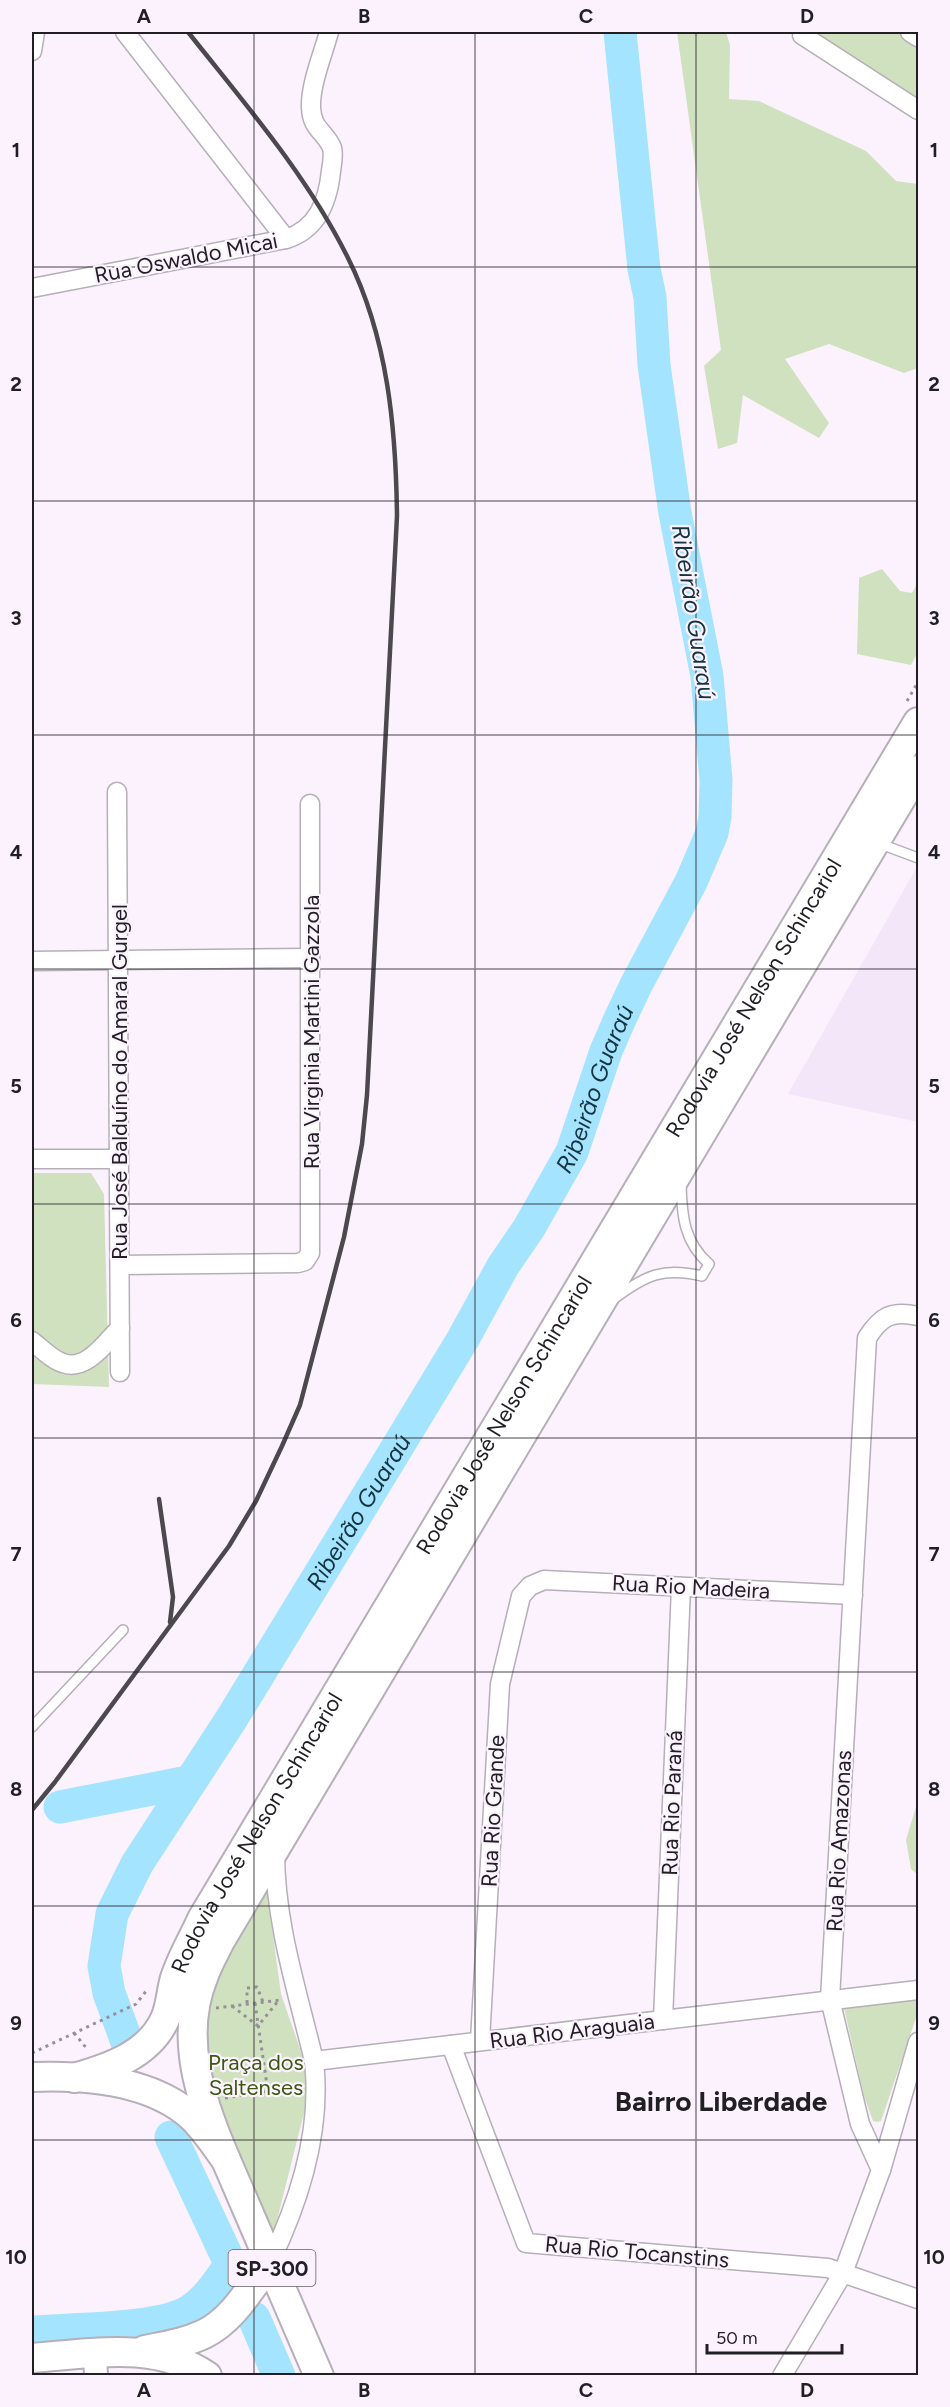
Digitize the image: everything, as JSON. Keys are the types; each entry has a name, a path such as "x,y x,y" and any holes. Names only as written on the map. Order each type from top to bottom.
{"main road":[{"name":"Rodovia José Nelson Schincariol","path":"74,2078 105,2069 135,2054 159,2030 168,2010 181,1962 202,1919 918,722"},
{"name":"Rodovia José Nelson Schincariol","path":"226,2160 203,2102 192,2044 194,2011 203,1976 220,1941 918,771"},
{"name":"SP-300","path":"32,2077 74,2078 132,2085 163,2097 191,2117 203,2129 226,2160 319,2376"},
{"path":"32,2358 96,2365 137,2351 190,2340 214,2328 235,2307 270,2262"},
{"path":"137,2351 188,2365 207,2376"}],"street":[{"path":"32,51 35,32"},
{"path":"125,32 286,240"},
{"name":"Rua Oswaldo Micai","path":"32,288 286,240 295,236 317,218 327,196 333,152 329,143 317,130 311,104 329,32"},
{"path":"804,32 802,35 918,110"},
{"path":"910,32 918,37"},
{"name":"Rua José Balduíno do Amaral Gurgel","path":"117,792 120,1372"},
{"name":"Rua Virginia Martini Gazzola","path":"120,1265 298,1263 308,1258 311,1248 310,804"},
{"path":"32,961 310,958"},
{"path":"32,1159 119,1159"},
{"name":"Rua Rio Amazonas","path":"881,2170 860,2124 830,1999 867,1338 875,1326 887,1315 905,1312 918,1316"},
{"path":"32,1341 61,1363 71,1365 85,1362 120,1328"},
{"name":"Rua Rio Madeira","path":"530,1586 544,1580 853,1595"},
{"name":"Rua Rio Grande","path":"480,2041 500,1684 520,1596 530,1586"},
{"name":"Rua Rio Paraná","path":"663,2020 681,1587"},
{"path":"270,2262 286,2229 302,2184 311,2136 317,2083 275,1886 275,1849"},
{"name":"Rua Rio Araguaia","path":"314,2061 918,1990"},
{"path":"782,2376 843,2273 881,2170 918,2042"},
{"name":"Rua Rio Tocanstins","path":"451,2045 526,2243 828,2268 918,2299"}],"lane":[{"path":"876,842 918,858"},
{"path":"596,1312 648,1276 668,1272 702,1276 709,1264 695,1249 686,1231 682,1210 681,1170"},
{"path":"32,1727 123,1630"}],"path":[{"path":"247,2004 247,1988 257,1987 263,2002"},
{"path":"194,2011 298,1997"},
{"path":"258,2026 279,2000"},
{"path":"255,2003 268,2092"},
{"path":"32,2053 136,2004"},
{"path":"232,2006 258,2026"},
{"path":"203,2102 317,2083"}],"shaded area":[{"path":"918,865 918,1122 788,1094"}],"green space":[{"path":"677,32 726,32 730,45 729,99 759,101 866,151 896,181 918,184 918,368 904,373 829,344 785,359 829,423 819,438 743,395 737,443 718,449 704,366 721,350"},
{"path":"811,32 898,32 918,45 918,98 915,103"},
{"path":"882,569 900,591 912,593 918,582 918,652 911,665 857,654 859,578"},
{"path":"32,1173 91,1173 104,1194 109,1387 32,1384"},
{"path":"918,1800 918,1875 911,1869 906,1840"},
{"name":"Praça dos Saltenses","path":"266,1884 281,1994 306,2066 306,2105 275,2228 269,2240 214,2107 203,2057 213,1979"},
{"path":"918,1998 918,2012 881,2121 873,2121 864,2096 844,2008"}],"waterway":[{"name":"Ribeirão Guaraú","path":"127,2042 109,1993 104,1966 112,1914 137,1864 232,1718 463,1339 503,1266 529,1228 572,1152 606,1051 620,1019 691,882 712,833 716,780 707,676 675,513 654,365 650,297 644,269 620,32"},
{"path":"60,1807 188,1782"},
{"name":"Ribeirão Guaraú","path":"171,2137 237,2278"},
{"path":"32,2332 138,2325 177,2317 203,2301 231,2264"},
{"name":"Ribeirão Guaraú","path":"254,2318 279,2376"}],"railway":[{"path":"32,1810 229,1546 256,1501 282,1446 300,1405 344,1237 362,1144 367,1095 397,516 395,450 387,384 381,352 362,288 332,227 274,141 188,32"},
{"path":"159,1499 173,1597 170,1622"}],"district":[{"name":"Bairro Liberdade","path":"721,2101"}]}
